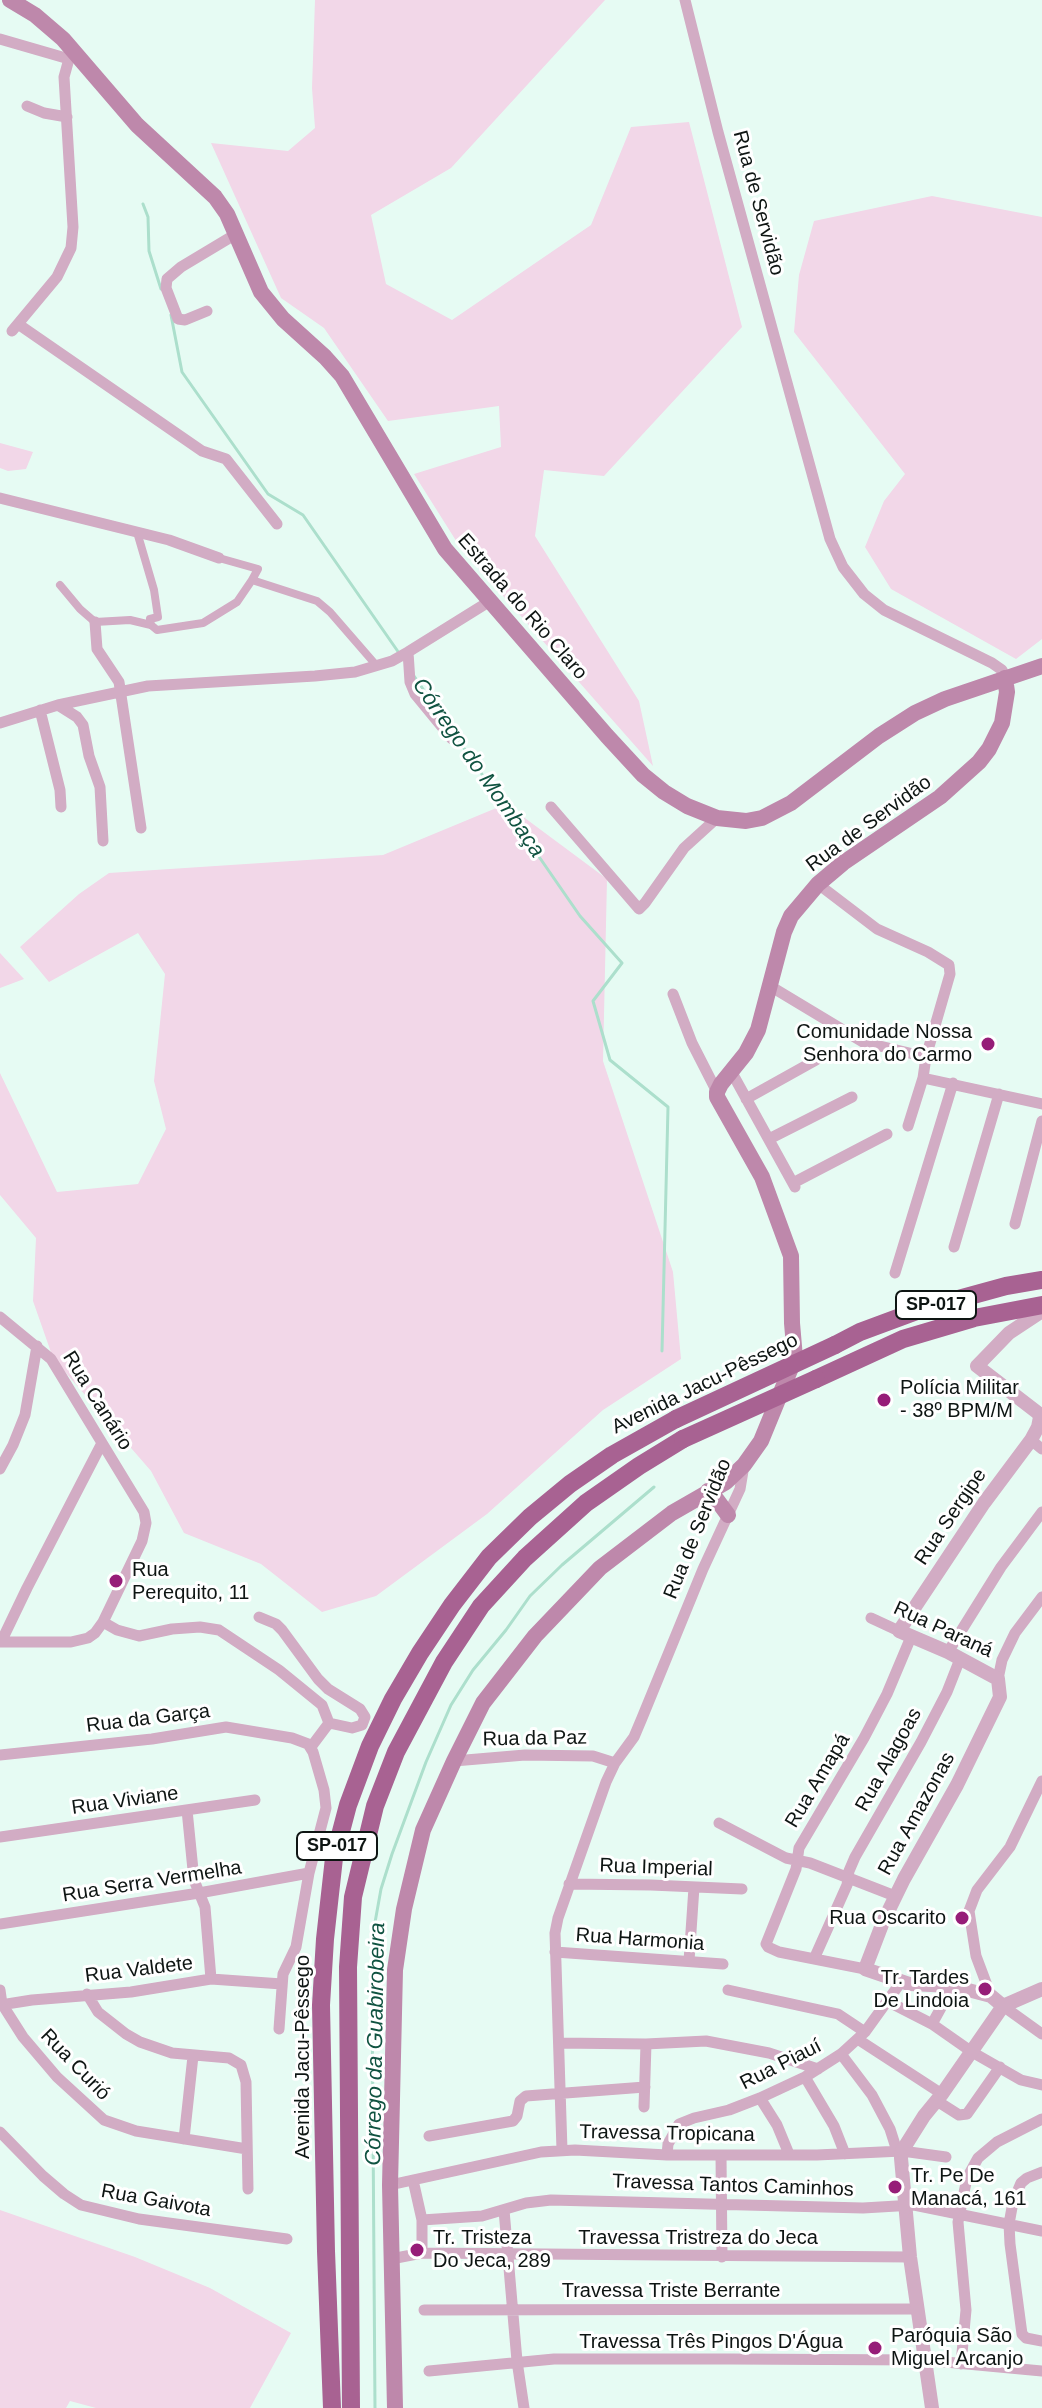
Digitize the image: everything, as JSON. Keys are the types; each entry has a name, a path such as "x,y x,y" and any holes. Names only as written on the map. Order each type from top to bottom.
{"highway":[{"name":"Avenida Jacu-Pêssego","path":"332,2408 321,2005 334,1858 348,1805 370,1746 420,1653 489,1557 530,1517 612,1455 676,1419 860,1332 922,1309 1006,1286 1042,1280"},
{"name":"Avenida Jacu-Pêssego","path":"351,2408 348,1967 353,1897 375,1806 396,1752 444,1662 481,1606 525,1558 586,1503 683,1439 903,1339 974,1318 1042,1305"}],"main road":[{"name":"Estrada do Rio Claro","path":"10,0 49,26 72,57 137,125 215,197 227,214 261,292 283,319 342,376 438,540 643,775 664,792 687,806 717,818 746,821 762,818 775,813 813,787 879,736 915,713 945,699 1042,666"},
{"name":"Rua de Servidão","path":"744,1465 761,1441 795,1358 791,1256 762,1177 717,1092 753,1043 784,932 796,909 818,884 843,863 940,797 979,762 1002,723 1007,692 1005,678"},
{"path":"395,2408 390,2185 395,1970 404,1909 423,1830 483,1703 535,1636 600,1568 672,1513 726,1482 744,1465"},
{"path":"708,1491 728,1515"}],"street":[{"name":"Rua de Servidão","path":"685,0 718,132 830,539 843,567 864,594 884,610 992,663 1002,670 1005,678"},
{"path":"0,39 72,57 64,77 73,227 71,248 57,277 15,327 202,451 226,459 277,524"},
{"path":"27,106 67,117"},
{"path":"207,311 185,320 178,319 166,288 167,279 181,267 236,234"},
{"path":"0,498 169,540 258,569 237,602 203,623 157,630 151,625 130,620 95,622"},
{"path":"137,532 154,590 158,617 150,619 151,625"},
{"path":"252,580 317,601 376,665"},
{"path":"60,585 95,622 97,649 119,682 141,828"},
{"path":"0,723 58,705 148,686 355,672 408,652 490,601"},
{"path":"408,652 410,682 415,694 452,739"},
{"path":"58,705 77,717 83,725 89,756 100,787 103,841"},
{"path":"40,710 60,790 61,807"},
{"path":"551,807 639,909 684,848 717,818"},
{"path":"818,884 877,929 949,965 950,974 908,1126"},
{"path":"770,986 863,1042 926,1057"},
{"path":"673,994 692,1043 717,1092"},
{"path":"746,1099 816,1060"},
{"path":"731,1071 794,1185 887,1134"},
{"path":"923,1078 1042,1104"},
{"path":"895,1273 953,1083"},
{"path":"954,1247 999,1094"},
{"path":"769,1139 852,1097"},
{"path":"1015,1224 1042,1121"},
{"path":"1037,1439 1038,1413 977,1366 1021,1323 1042,1311"},
{"name":"Rua Canário","path":"0,1317 51,1359 146,1518 142,1541 103,1622"},
{"path":"974,1318 993,1324 1001,1341"},
{"path":"0,1469 25,1415 37,1346"},
{"name":"Rua Sergipe","path":"905,1634 984,1503 1037,1439"},
{"path":"102,1443 0,1642 71,1642 88,1638 103,1622 139,1636 172,1629 200,1627 219,1630 312,1696 322,1705 329,1723"},
{"name":"Rua de Servidão","path":"562,2150 555,1952 558,1918 615,1763 634,1737 703,1569 740,1489 744,1465"},
{"name":"Rua Alagoas","path":"814,1959 848,1882 855,1857 947,1692 954,1656 1001,1567 1042,1512"},
{"path":"998,1679 1002,1660 1015,1633 1042,1597"},
{"path":"259,1617 276,1624 318,1679 360,1709 365,1717 362,1725 352,1728 329,1723"},
{"name":"Rua Paraná","path":"871,1618 998,1679"},
{"name":"Rua Amapá","path":"814,1959 766,1946 769,1934 796,1869 799,1848 887,1694 905,1634"},
{"name":"Rua Amazonas","path":"865,1969 895,1896 990,1721 1000,1697 998,1679"},
{"path":"279,2029 283,1974 296,1947 326,1799 311,1747 329,1723"},
{"name":"Rua da Garça","path":"0,1755 152,1739 226,1727 292,1738 311,1747"},
{"name":"Rua da Paz","path":"454,1761 525,1755 593,1756 615,1763"},
{"path":"991,1996 976,1956 969,1911 977,1890 1010,1847 1042,1781"},
{"path":"326,1799 348,1805"},
{"name":"Rua Viviane","path":"0,1837 255,1800"},
{"path":"187,1810 194,1880 205,1907 211,1979"},
{"path":"719,1823 786,1858 810,1863 895,1896"},
{"name":"Rua Serra Vermelha","path":"0,1924 309,1873"},
{"name":"Rua Imperial","path":"569,1884 742,1889"},
{"path":"689,1961 694,1887"},
{"name":"Rua Harmonia","path":"555,1952 723,1964"},
{"path":"814,1959 865,1969 901,1982 953,1986 991,1996 1042,2034"},
{"name":"Rua Valdete","path":"1,2005 131,1992 211,1979 282,1984"},
{"name":"Rua Piauí","path":"667,2155 668,2144 679,2124 760,2098 805,2077 841,2054 862,2036 901,1982"},
{"path":"932,2024 953,1986"},
{"path":"900,2151 1003,2006 1042,1989"},
{"name":"Rua Curió","path":"0,1990 1,2005 23,2037 57,2077 104,2120 136,2131 247,2149"},
{"path":"728,1990 838,2014 959,2115 967,2114 1000,2067"},
{"path":"87,1994 98,2012 126,2034 154,2048 239,2062 246,2082 248,2189"},
{"path":"887,2001 932,2024 972,2052 1027,2083 1042,2085"},
{"path":"559,2043 706,2041 769,2053 818,2069"},
{"path":"644,2107 646,2044"},
{"path":"841,2054 879,2108 900,2151 910,2257 932,2408"},
{"path":"184,2139 193,2056"},
{"path":"805,2077 834,2126 845,2154"},
{"path":"429,2136 513,2121 520,2101 526,2096 645,2087"},
{"path":"760,2098 777,2125 789,2154"},
{"path":"961,2364 966,2310 958,2231 967,2178 978,2158 997,2142 1042,2119"},
{"name":"Rua Gaivota","path":"0,2132 43,2176 81,2205 139,2219 287,2239"},
{"name":"Travessa Tropicana","path":"390,2185 562,2150 667,2155 900,2151 946,2157"},
{"path":"721,2155 722,2257"},
{"path":"1042,2172 1021,2183 1009,2224 1022,2334 1026,2338 1042,2341"},
{"path":"413,2180 422,2220 422,2253"},
{"name":"Travessa Tantos Caminhos","path":"422,2220 482,2216 526,2203 551,2200 863,2208 904,2205 959,2212 1042,2231"},
{"path":"504,2210 524,2408"},
{"name":"Travessa Tristreza do Jeca","path":"391,2259 422,2253 910,2257"},
{"name":"Travessa Triste Berrante","path":"424,2310 917,2309"},
{"name":"Travessa Três Pingos D'Água","path":"429,2371 554,2359 924,2360 1042,2371"}],"shaded area":[{"path":"315,0 605,0 451,168 371,215 386,284 452,320 591,225 631,127 689,122 742,327 604,476 544,470 535,536 639,701 653,766 460,547 414,474 501,447 499,406 388,421 324,328 281,298 211,143 288,151 315,128 312,88"},
{"path":"932,196 1042,217 1042,639 1016,659 891,589 865,547 884,501 905,474 794,332 799,275 814,221"},
{"path":"0,443 33,452 26,469 8,471 0,468"},
{"path":"506,804 607,879 603,1061 673,1272 681,1359 603,1410 487,1514 376,1596 322,1612 261,1564 184,1533 151,1471 53,1358 33,1301 36,1238 0,1195 0,1073 57,1192 138,1184 166,1129 154,1081 165,974 138,933 49,982 20,947 79,894 109,873 383,855"},
{"path":"0,953 24,979 0,988"},
{"path":"0,2210 135,2257 210,2288 291,2333 250,2408 96,2408 70,2401 66,2408 0,2408"}],"waterway":[{"name":"Córrego do Mombaça","path":"143,204 148,217 149,251 161,289"},
{"name":"Córrego do Mombaça","path":"171,315 182,372 268,494 303,515 399,653"},
{"name":"Córrego do Mombaça","path":"414,676 580,916 622,963 593,1001 610,1060 668,1107 662,1351"},
{"name":"Córrego da Guabirobeira","path":"375,2408 372,1985 374,1928 381,1889 426,1762 451,1705 473,1670 530,1596 654,1487"}],"place":[{"name":"Comunidade Nossa Senhora do Carmo","path":"988,1044"},
{"name":"Polícia Militar - 38º BPM/M","path":"884,1400"},
{"name":"Rua Perequito, 11","path":"116,1581"},
{"name":"Rua Oscarito","path":"962,1918"},
{"name":"Tr. Tardes De Lindoia","path":"985,1989"},
{"name":"Tr. Pe De Manacá, 161","path":"895,2187"},
{"name":"Tr. Tristeza Do Jeca, 289","path":"417,2250"},
{"name":"Paróquia São Miguel Arcanjo","path":"875,2348"}]}
